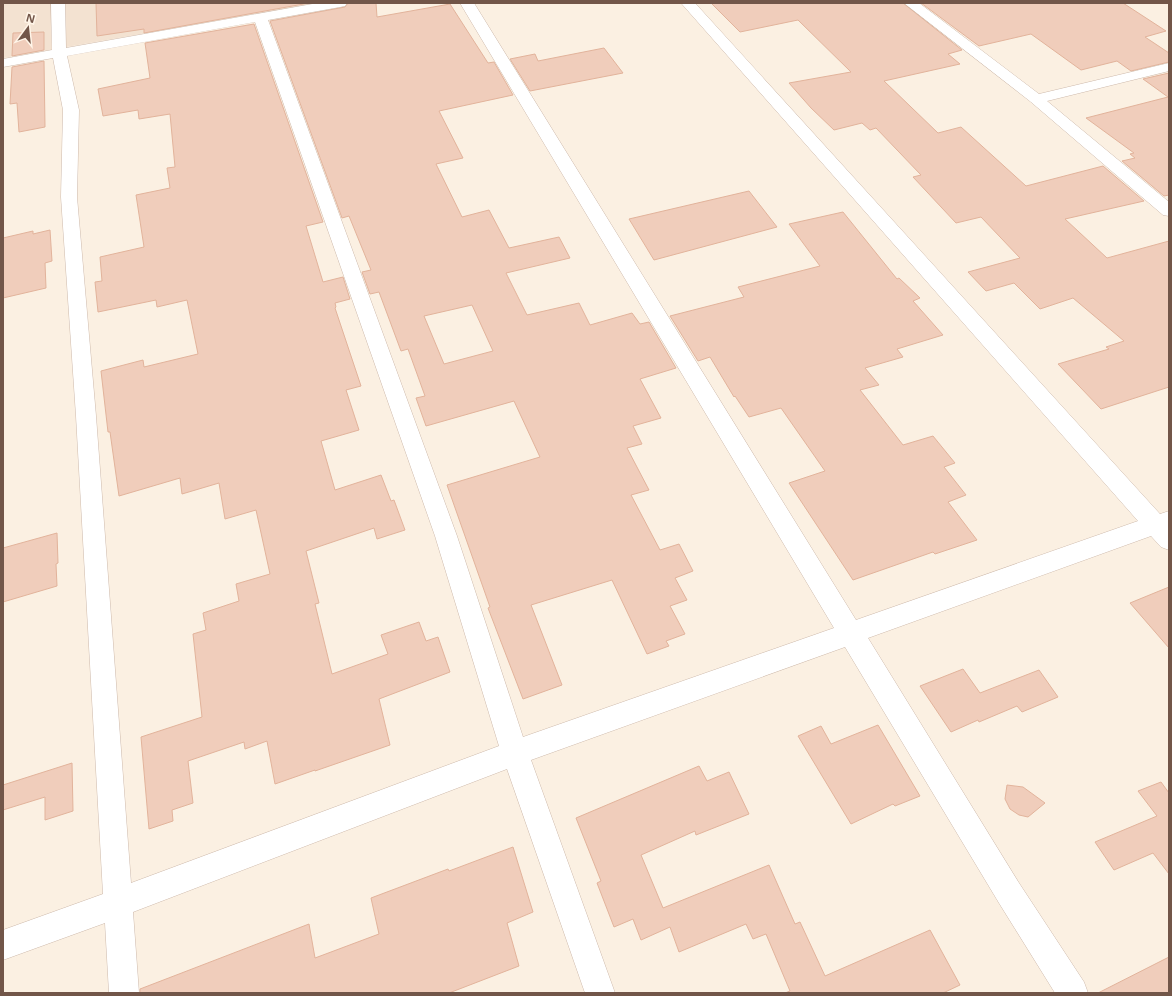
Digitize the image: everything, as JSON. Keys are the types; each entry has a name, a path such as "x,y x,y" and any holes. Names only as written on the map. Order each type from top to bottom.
{"street":[{"path":"58,3 59,53 71,110 69,197 86,416 124,993"},
{"path":"3,63 340,3"},
{"path":"468,3 1009,893 1073,993"},
{"path":"3,944 118,903 516,753 852,634 1164,528 688,3"},
{"path":"916,4 1036,99 1169,211"},
{"path":"260,17 446,536 516,753 600,993"},
{"path":"1036,99 1169,67"}],"shaded area":[{"path":"3,3 320,3 3,58"}],"building":[{"path":"96,3 309,3 144,33 144,29 97,36"},
{"path":"348,3 376,3 377,17 450,4 488,63 494,62 513,95 439,111 463,158 436,164 462,217 489,210 509,248 559,237 570,258 506,273 527,315 579,303 590,325 632,313 640,324 649,322 676,368 640,379 661,418 633,426 642,444 627,448 649,490 631,495 660,550 679,544 693,571 675,578 687,600 670,606 685,634 666,641 669,646 647,654 612,580 531,605 562,685 523,699 488,608 490,607 447,485 540,457 514,401 426,426 416,398 425,396 408,349 401,351 379,292 370,294 362,272 371,270 349,216 342,218 270,21 345,7","holes":["472,305 493,351 444,364 424,316"]},
{"path":"711,3 903,3 962,50 948,54 960,64 884,81 938,133 961,127 1026,186 1103,166 1144,201 1065,219 1107,258 1169,241 1169,387 1101,409 1058,364 1109,349 1106,347 1124,341 1073,298 1040,309 1014,283 986,291 968,272 1020,258 981,217 956,223 913,177 921,175 876,128 870,130 862,123 834,130 811,108 789,83 851,72 798,20 740,32"},
{"path":"921,3 1123,3 1166,31 1145,37 1169,53 1169,62 1131,71 1117,61 1081,70 1031,34 979,46"},
{"path":"254,24 323,222 306,226 323,282 343,277 350,299 335,303 335,308 361,386 346,390 359,430 321,441 335,490 381,475 391,501 394,500 405,530 377,539 374,528 306,551 319,603 315,604 332,674 388,654 381,635 419,622 426,641 438,637 450,672 379,699 390,745 315,771 275,784 267,741 245,749 244,742 188,761 193,803 172,810 173,821 149,829 141,737 202,717 193,634 206,630 203,613 239,601 236,584 270,574 256,510 225,519 219,483 182,494 180,478 119,496 110,432 108,432 101,371 143,360 144,367 198,354 187,300 157,307 156,300 98,312 95,282 102,281 100,257 144,247 136,195 170,188 167,168 175,167 170,114 139,119 138,110 103,116 98,89 150,78 145,43"},
{"path":"44,32 44,50 12,56 13,33"},
{"path":"604,48 623,73 530,91 510,59 535,54 538,61"},
{"path":"44,61 45,127 19,132 17,103 10,104 12,67"},
{"path":"1169,73 1169,195 1164,196 1122,161 1135,158 1130,154 1134,153 1086,118 1168,97 1143,79"},
{"path":"749,191 777,227 654,260 629,219"},
{"path":"843,212 897,279 899,278 920,298 913,301 943,335 897,349 903,357 865,368 879,385 860,390 903,445 933,436 955,463 944,467 966,495 948,502 977,540 935,554 933,552 853,580 789,483 825,471 781,408 749,417 735,396 734,397 710,357 698,361 670,316 744,297 738,287 820,266 789,224"},
{"path":"50,230 52,261 45,263 46,288 3,298 3,238 33,231 33,234"},
{"path":"57,533 57,586 3,602 3,548"},
{"path":"1169,587 1169,648 1130,603"},
{"path":"963,669 980,693 1039,670 1058,697 1022,712 1017,706 979,722 978,720 951,732 920,686"},
{"path":"878,725 920,796 895,806 893,804 851,824 798,736 821,726 831,744"},
{"path":"72,763 73,811 45,820 45,797 3,810 3,785"},
{"path":"699,766 707,781 729,772 749,814 696,835 695,831 641,855 663,908 769,865 795,924 800,922 825,976 930,930 960,985 943,993 785,993 790,991 766,934 753,939 746,924 679,952 670,927 641,940 633,919 614,927 597,883 601,881 576,818"},
{"path":"1161,782 1169,793 1169,874 1153,853 1114,870 1095,842 1157,816 1138,791"},
{"path":"1007,785 1023,787 1045,803 1028,817 1019,815 1010,809 1005,799"},
{"path":"513,847 533,912 507,923 519,966 449,993 140,993 140,989 309,924 315,958 379,934 371,898 448,869 449,871"},
{"path":"1169,957 1169,993 1098,993"}]}
